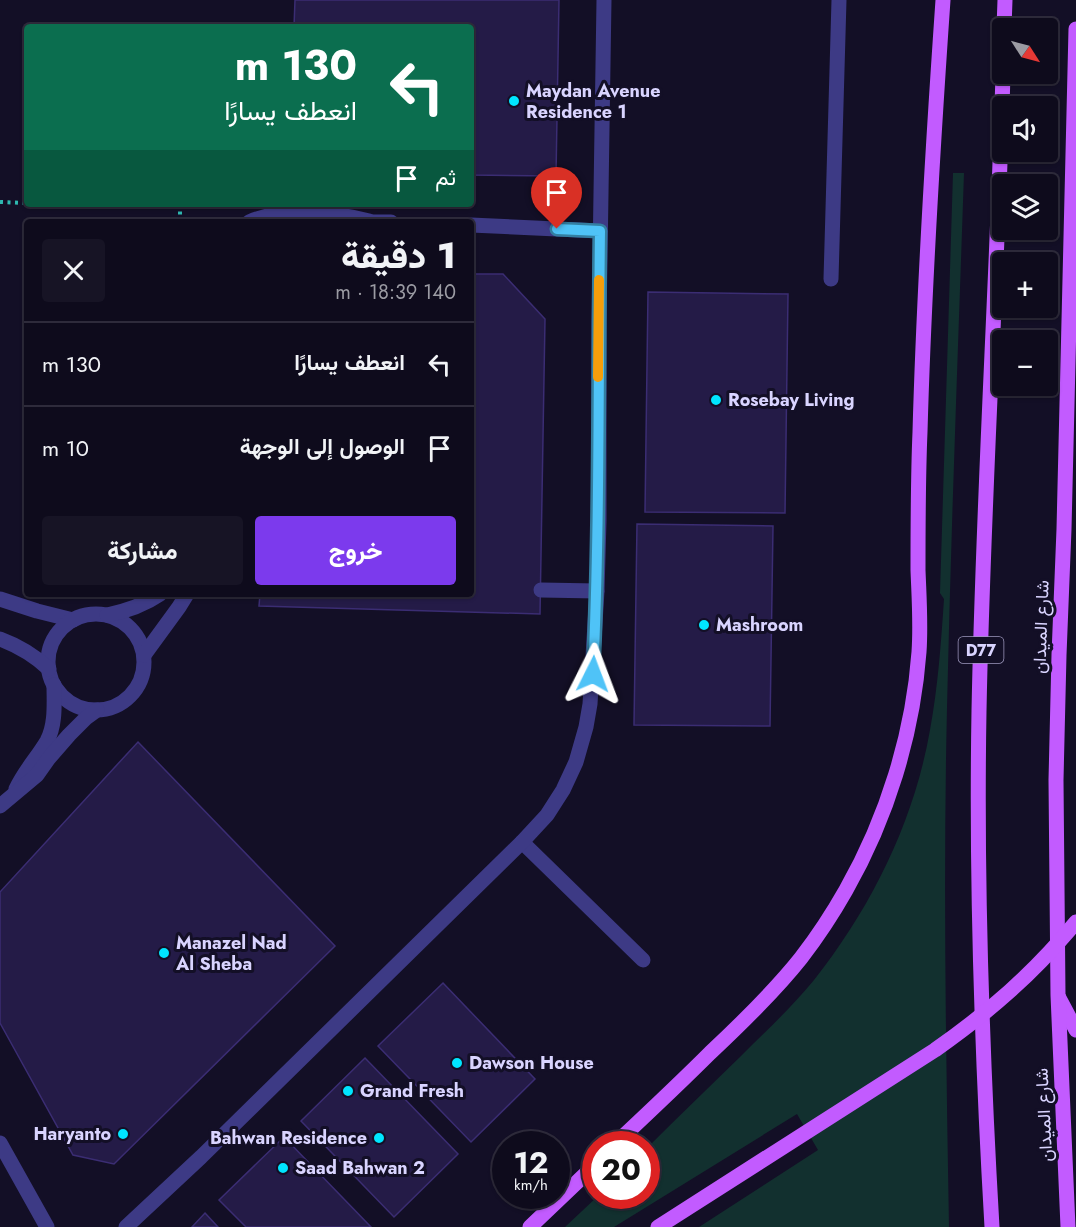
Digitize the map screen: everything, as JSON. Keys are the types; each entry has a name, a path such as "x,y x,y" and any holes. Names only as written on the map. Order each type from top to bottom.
{"main road":[{"path":"629,1131 746,1019 801,957 847,888 882,813 896,774 914,693 919,652 920,434 925,298 943,0"},
{"path":"1004,18 1005,0"},
{"name":"شارع الميدان","path":"1068,1227 1058,995 1057,769 1076,29"},
{"name":"D77","path":"992,1227 981,991 979,714 982,575 1003,84"},
{"path":"658,1227 969,1026 1030,974 1076,922"},
{"path":"1058,995 1076,1030"},
{"path":"530,1227 582,1177"}],"lane":[{"path":"126,1227 194,1164 522,842 547,815 576,762 591,704 597,591 604,0"},
{"path":"831,279 839,0"},
{"path":"259,219 272,215 314,213 351,216 358,219"},
{"path":"474,225 600,231"},
{"path":"541,590 597,591"},
{"path":"107,615 134,608 155,597"},
{"path":"144,655 185,597"},
{"path":"0,599 74,620"},
{"path":"14,794 24,773 48,739 54,713 54,685 49,669 49,657 56,635 74,620 84,615 96,614 118,619 136,633 144,655 142,677 130,696 121,703 97,710 79,707 61,694 54,685"},
{"path":"0,639 19,646 49,669"},
{"path":"0,806 37,775 78,725 97,710"},
{"path":"522,842 643,960"},
{"path":"0,1143 47,1227"}],"path":[{"path":"0,202 24,203"}],"green space":[{"path":"953,173 964,173 945,838 949,1227 699,1227 818,1150 797,1114 660,1199 660,1135 779,1019 814,980 854,924 887,863 913,798 930,730 942,632 944,599 940,593"},
{"path":"584,1209 643,1209 614,1227 565,1227"}],"building":[{"name":"Maydan Avenue Residence 1","path":"295,0 559,0 556,176 474,175 474,24 294,24"},
{"path":"474,274 503,274 545,319 540,614 259,606 260,597 474,597"},
{"name":"Rosebay Living","path":"648,292 788,294 785,513 645,512"},
{"name":"Mashroom","path":"637,524 773,526 770,726 634,725"},
{"name":"Manazel Nad Al Sheba","path":"138,742 335,946 114,1164 73,1155 0,1023 0,892"},
{"name":"Dawson House","path":"443,983 535,1079 471,1142 378,1046"},
{"name":"Bahwan Residence","path":"365,1058 458,1154 394,1217 301,1121"},
{"name":"Saad Bahwan 2","path":"284,1137 371,1227 246,1227 219,1200"},
{"path":"205,1213 218,1227 192,1227"}],"slow traffic":[{"path":"598,377 599,280"}],"place":[{"name":"Maydan Avenue Residence 1","path":"514,101"},
{"name":"Rosebay Living","path":"716,400"},
{"name":"Mashroom","path":"704,625"},
{"name":"Manazel Nad Al Sheba","path":"164,953"},
{"name":"Dawson House","path":"457,1063"},
{"name":"Grand Fresh","path":"348,1091"},
{"name":"Haryanto","path":"123,1134"},
{"name":"Bahwan Residence","path":"379,1138"},
{"name":"Saad Bahwan 2","path":"283,1168"}],"route":[{"path":"557,229 600,231 599,522 593,674"}]}
